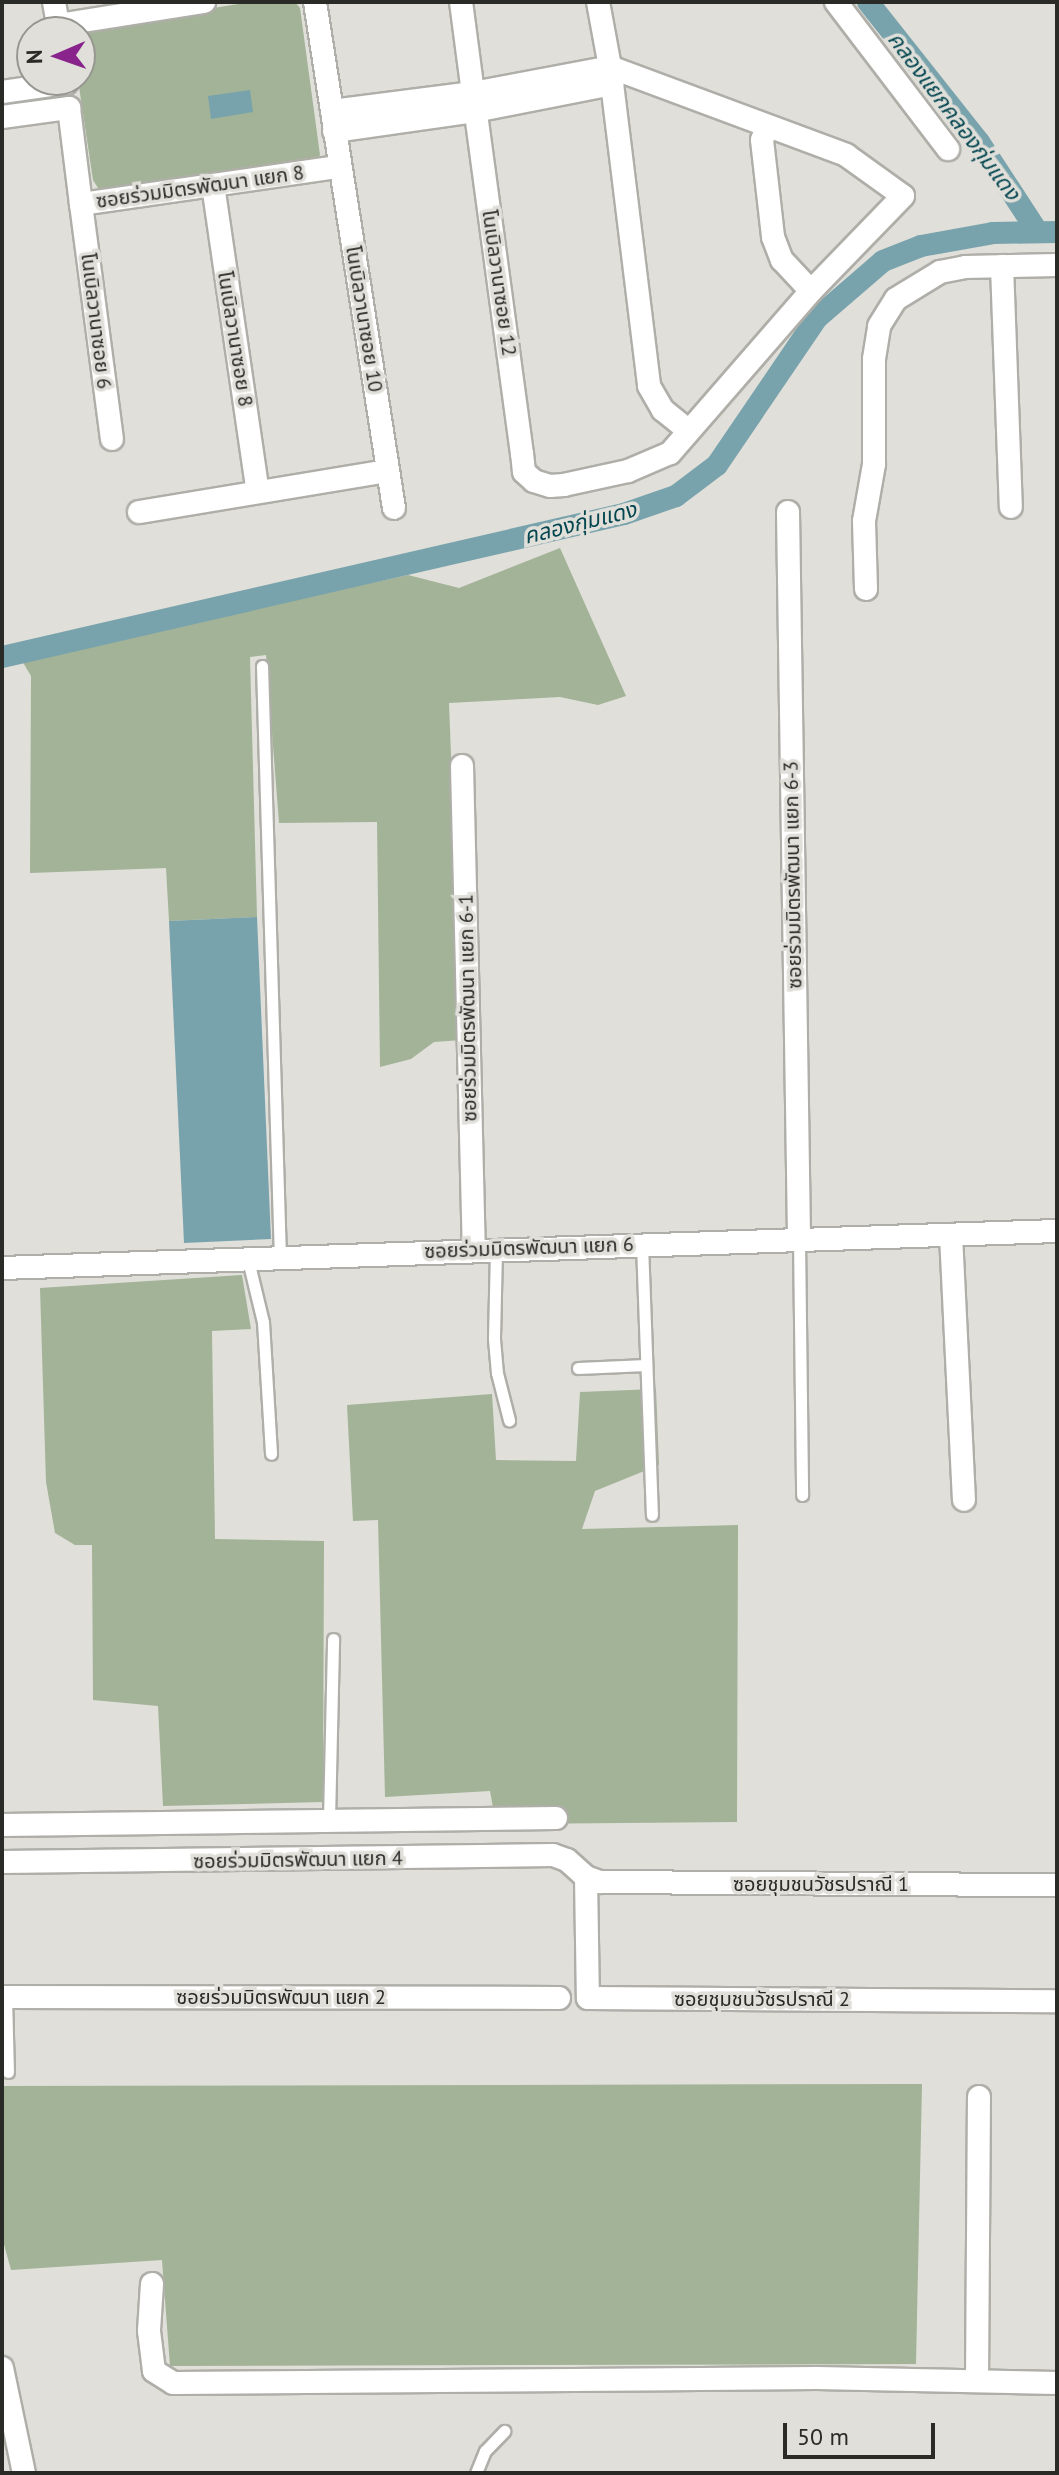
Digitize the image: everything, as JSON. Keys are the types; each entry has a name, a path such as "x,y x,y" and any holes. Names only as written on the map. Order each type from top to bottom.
{"street":[{"name":"โนเบิลวานาซอย 10","path":"315,2 394,508"},
{"name":"โนเบิลวานาซอย 12","path":"461,2 524,472 534,481 550,486 628,471 670,453 688,430"},
{"path":"333,121 474,102 611,76 846,155 903,196 811,291 688,430 663,410 649,386 611,76 598,2"},
{"path":"836,2 948,149"},
{"path":"96,22 190,3"},
{"name":"ซอยร่วมมิตรพัฒนา แยก 8","path":"68,96 81,204 339,167"},
{"path":"2,117 69,108"},
{"path":"767,127 762,140 773,237 782,260 811,291"},
{"name":"โนเบิลวานาซอย 8","path":"213,185 258,492"},
{"name":"โนเบิลวานาซอย 6","path":"81,204 112,439"},
{"path":"866,589 864,521 874,464 874,359 879,326 896,299 929,276 965,267 1057,265"},
{"path":"1002,266 1011,507"},
{"path":"139,512 388,471"},
{"name":"ซอยร่วมมิตรพัฒนา แยก 6-3","path":"788,512 799,1239"},
{"name":"ซอยร่วมมิตรพัฒนา แยก 6-1","path":"462,766 485,1249"},
{"name":"ซอยร่วมมิตรพัฒนา แยก 6","path":"2,1268 1057,1231"},
{"path":"951,1235 964,1500"},
{"path":"2,1825 556,1818"},
{"name":"ซอยร่วมมิตรพัฒนา แยก 4","path":"2,1862 553,1855 567,1860 586,1877"},
{"name":"ซอยชุมชนวัชรปราณี 1","path":"586,1877 600,1882 1057,1885"},
{"name":"ซอยชุมชนวัชรปราณี 2","path":"586,1877 588,1998 1057,2001"},
{"name":"ซอยร่วมมิตรพัฒนา แยก 2","path":"4,1997 559,1998"},
{"path":"977,2381 979,2097"},
{"path":"152,2284 149,2331 154,2371 173,2383 474,2378 1057,2383"},
{"path":"2,2368 24,2473"}],"lane":[{"path":"262,666 280,1259"},
{"path":"799,1239 802,1495"},
{"path":"642,1244 652,1515"},
{"path":"485,1249 497,1373 509,1420"},
{"path":"248,1260 263,1322 271,1454"},
{"path":"578,1368 646,1365"},
{"path":"329,1820 333,1639"},
{"path":"4,1997 8,2072"},
{"path":"476,2473 485,2451 504,2431"}],"green space":[{"path":"251,2 295,2 300,8 320,155 313,164 100,191 93,180 80,96 96,96 96,27"},
{"path":"560,548 626,696 598,705 560,697 449,703 462,1040 434,1042 411,1059 380,1067 377,822 279,823 266,655 250,657 257,917 169,921 166,868 30,873 31,676 21,659 408,575 459,588"},
{"path":"242,1275 251,1329 212,1331 215,1539 324,1541 323,1802 163,1806 158,1706 93,1700 92,1545 75,1545 55,1533 46,1482 40,1288"},
{"path":"656,1389 659,1465 595,1491 582,1529 738,1525 737,1822 496,1824 490,1791 385,1797 378,1520 353,1521 347,1405 492,1394 496,1460 576,1461 580,1392"},
{"path":"922,2084 916,2364 170,2366 162,2260 11,2270 2,2237 2,2086"}],"water":[{"path":"250,90 253,112 211,119 208,96"},
{"path":"257,917 271,1239 184,1243 169,921"}],"waterway":[{"name":"คลองแยกคลองกุ่มแดง","path":"868,2 979,142 1037,231"},
{"name":"คลองกุ่มแดง","path":"2,657 624,514 676,496 717,465 817,318 883,261 921,246 993,233 1057,232"}]}
